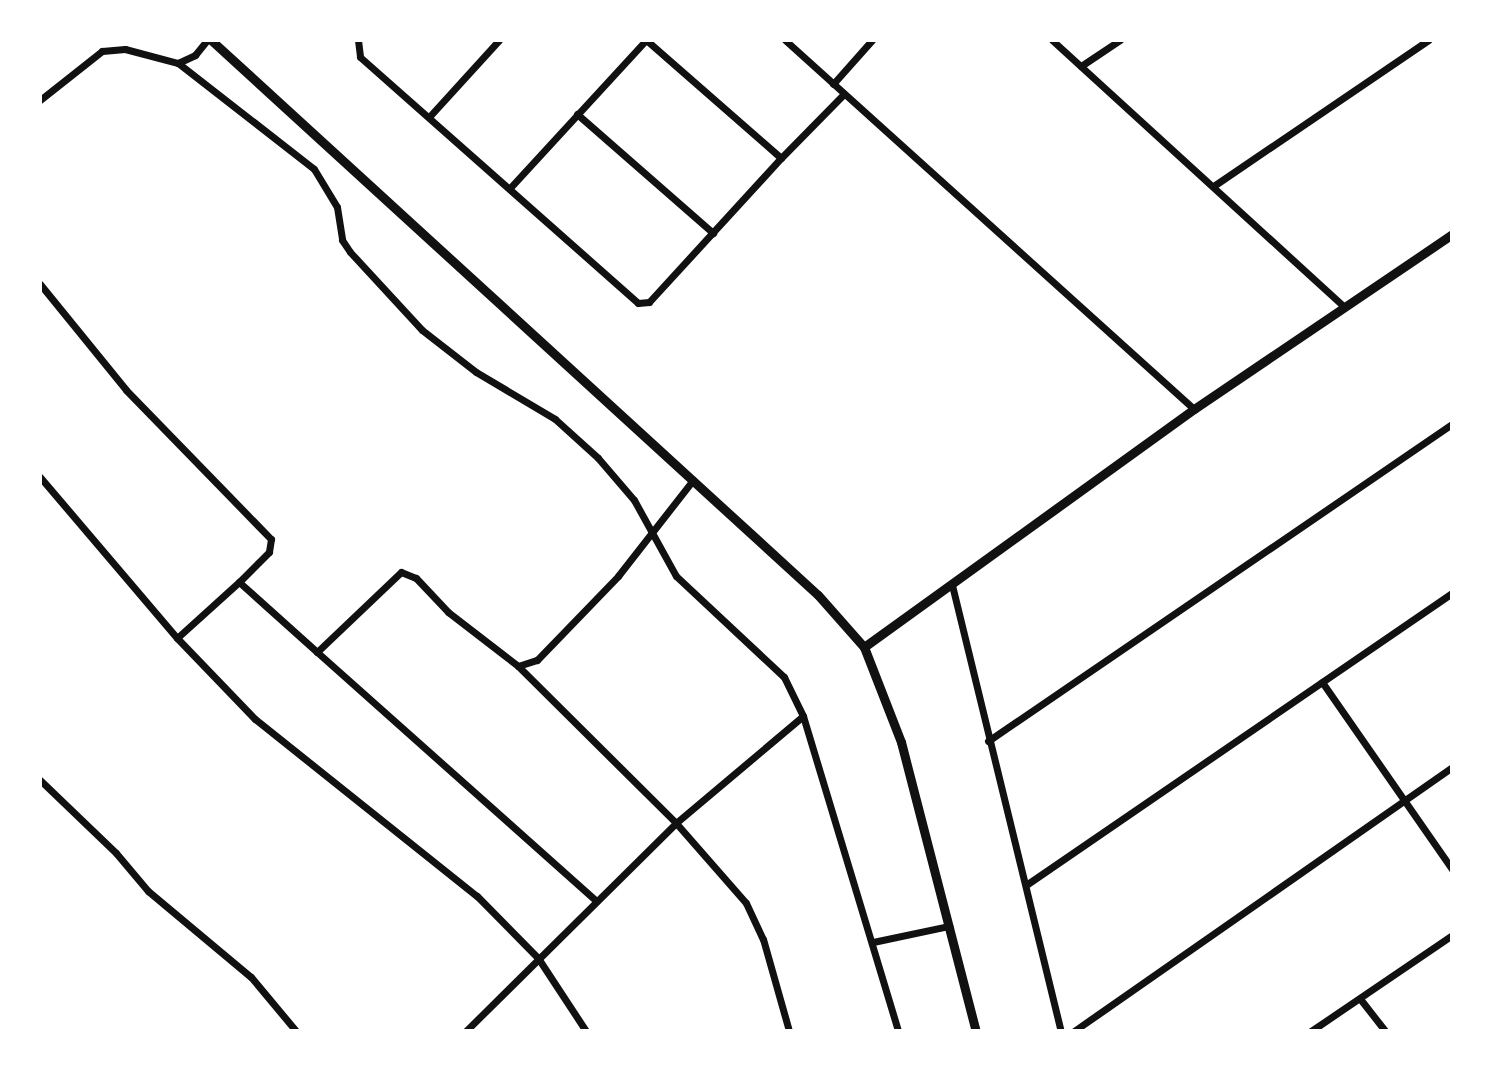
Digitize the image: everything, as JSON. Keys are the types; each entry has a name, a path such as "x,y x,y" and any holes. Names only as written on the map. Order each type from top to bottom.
{"street":[{"path":"123,40 125,49"},
{"path":"178,63 195,55 209,40 818,595 864,647 901,742 976,1031"},
{"path":"358,40 360,57 632,300 642,304 713,233 844,93"},
{"path":"429,117 499,40"},
{"path":"509,189 646,40 781,158"},
{"path":"785,40 1194,409"},
{"path":"833,84 872,40"},
{"path":"1052,40 1215,185 1344,307"},
{"path":"1081,66 1120,40"},
{"path":"1215,185 1428,40"},
{"path":"40,100 90,56 125,49 178,63 314,169 337,207 342,240 350,252 422,330 476,372 555,418 598,458 654,531 676,576 784,677 803,716 898,1031"},
{"path":"577,114 713,233"},
{"path":"864,647 1194,409 1452,234"},
{"path":"40,284 126,390 271,539 269,552 177,638"},
{"path":"988,741 1452,424"},
{"path":"40,477 177,638 255,719 477,896 538,958 586,1031"},
{"path":"518,666 542,657 654,531 693,480"},
{"path":"317,652 401,572 416,578 448,612 518,666 676,823 746,903 763,939 789,1031"},
{"path":"239,582 596,901"},
{"path":"952,585 1061,1031"},
{"path":"1026,886 1452,593"},
{"path":"1322,682 1402,802 1452,869"},
{"path":"466,1031 676,823 803,716"},
{"path":"1074,1031 1452,767"},
{"path":"40,780 116,853 148,891 251,977 296,1031"},
{"path":"873,942 948,926"},
{"path":"1311,1031 1361,1000 1452,935"},
{"path":"1361,1000 1385,1031"}]}
